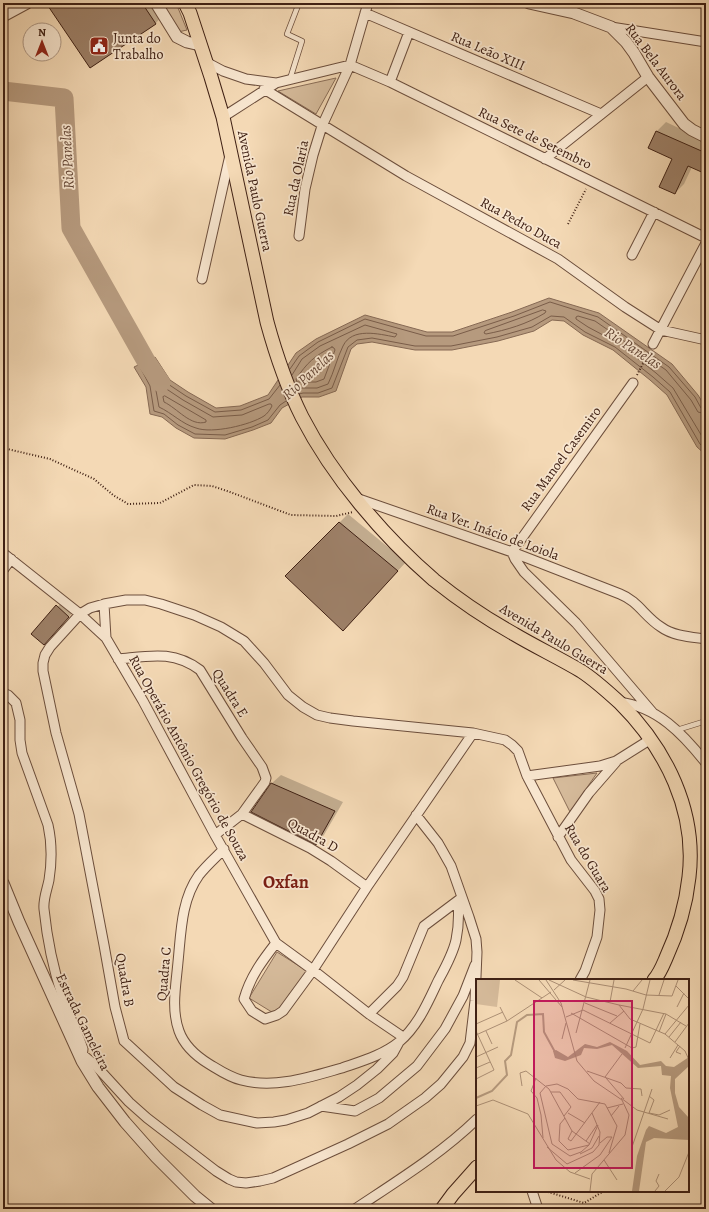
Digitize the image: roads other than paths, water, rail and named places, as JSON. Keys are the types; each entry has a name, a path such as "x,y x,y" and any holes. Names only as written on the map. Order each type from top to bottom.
{"main road":[{"name":"Avenida Paulo Guerra","path":"185,3 190,13 223,117 267,322 274,345 285,379 301,416 338,476 408,556 435,581 492,621 582,672 605,689 636,720 651,739 669,768 680,794 689,831 691,863 688,891 682,918 669,951 655,979"},
{"path":"442,1209 476,1168"}],"street":[{"path":"3,16 27,3"},
{"path":"156,3 177,37 187,42 200,45"},
{"name":"Rua da Olaria","path":"299,236 313,154 322,126 350,65 368,3"},
{"name":"Rua Bela Aurora","path":"530,3 547,5 586,17 611,27 626,42 648,77 684,124 706,137"},
{"name":"Rua Leão XIII","path":"365,13 601,114"},
{"path":"611,27 706,42"},
{"path":"390,82 409,32"},
{"path":"206,62 223,71 246,78 276,83"},
{"path":"223,117 264,89 276,83 350,65"},
{"name":"Rua Sete de Setembro","path":"350,65 390,82 706,238"},
{"path":"545,159 648,77"},
{"name":"Rua Pedro Duca","path":"264,89 322,126 406,176 552,255 625,307 661,330 706,340"},
{"path":"202,279 230,152"},
{"path":"632,255 654,212"},
{"path":"653,344 706,243"},
{"name":"Rua Manoel Casemiro","path":"512,552 633,382"},
{"name":"Rua Ver. Inácio de Loiola","path":"356,498 512,552 620,594 629,598 662,628 676,633 706,639"},
{"path":"512,552 524,572 576,623 654,713"},
{"name":"Rua Operário Antônio Gregório de Souza","path":"3,553 80,614 106,638 276,943"},
{"path":"3,570 11,560"},
{"name":"Rua do Guara","path":"80,614 90,608 126,600 145,600 161,604 194,615 221,627 244,641 264,663 288,694 303,707 318,715 353,721 473,733 505,740 512,745 518,751 527,776 558,837 571,860 595,892 600,905 597,937 586,971 581,979"},
{"path":"104,604 106,638"},
{"name":"Quadra B","path":"80,614 50,647 45,655 43,671 56,733 79,814 115,1007 124,1041 174,1087 220,1115 258,1123 286,1120 308,1113 339,1097 378,1069 393,1053 401,1040 423,1012 450,957 456,941 460,899"},
{"name":"Quadra E","path":"118,659 167,656 177,657 189,662 200,670 242,738 262,767 265,776 265,782 242,814"},
{"path":"3,693 8,695 16,703 20,720 20,740 22,753 48,825 51,854 50,872 44,900 45,917 62,996 83,1049 82,1057 96,1066 129,1102 178,1142 229,1179 236,1182 246,1183 260,1182 273,1178 388,1124 425,1098 441,1084 463,1057 470,1043 474,1031 476,980"},
{"path":"618,702 641,706 654,713 677,730 706,762"},
{"path":"401,1040 370,1014 313,970 276,943 256,970 248,986 244,999 252,1011 265,1019 277,1015 283,1011 313,970 367,887 473,733"},
{"path":"527,776 588,769 616,761 651,739"},
{"path":"558,837 589,793 616,761"},
{"path":"215,835 242,814"},
{"name":"Quadra D","path":"242,814 310,848 367,887"},
{"path":"416,815 438,843 451,866 460,899 476,939 476,979"},
{"name":"Quadra C","path":"224,849 198,876 188,893 184,911 175,1001 175,1017 180,1032 189,1048 206,1062 225,1074 242,1080 263,1083 301,1080 376,1055 401,1040"},
{"name":"Estrada Gameleira","path":"3,883 19,922 82,1057 98,1087 125,1122 156,1156 195,1196 211,1209"},
{"path":"370,1014 397,986 403,977 424,926 460,899"},
{"path":"321,1106 355,1111 379,1098 417,1066 445,1029 463,996 477,960"},
{"path":"356,1209 421,1165 476,1120"},
{"path":"532,1192 538,1209"}],"lane":[{"path":"290,79 302,41 287,34 298,3"},
{"path":"677,730 706,721"}],"water":[{"path":"549,298 599,313 672,364 698,395 706,408 706,455 697,447 667,395 613,350 583,335 564,321 552,320 534,331 498,341 452,350 415,350 372,342 357,344 351,349 336,391 319,397 302,397 282,408 271,423 225,439 194,438 176,428 162,417 150,414 146,387 134,367 155,357 170,380 188,392 216,408 240,406 268,395 296,353 316,339 365,315 427,332 452,332"}],"waterway":[{"name":"Rio Panelas","path":"3,91 64,98 71,228 146,361 161,383"}],"place":[{"name":"Junta do Trabalho","path":"99,46"}],"district":[{"name":"Oxfan","path":"286,882"}]}
